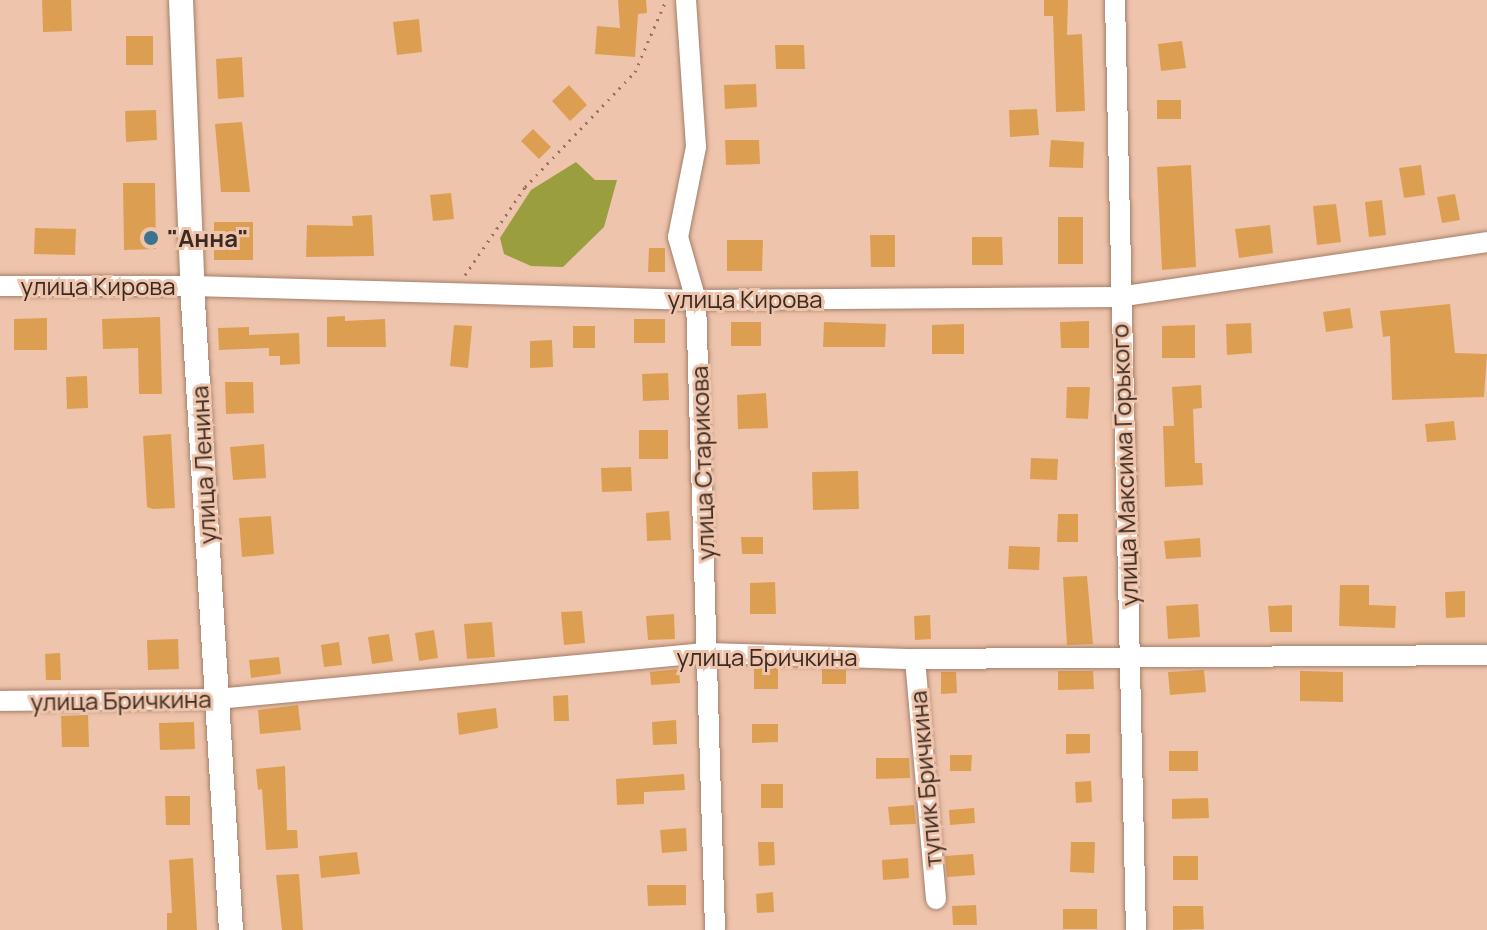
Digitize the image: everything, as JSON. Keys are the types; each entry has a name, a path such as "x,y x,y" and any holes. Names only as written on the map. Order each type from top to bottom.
{"street":[{"name":"улица Ленина","path":"181,0 192,286 231,930"},
{"name":"улица Старикова","path":"686,0 696,147 678,237 696,300 715,930"},
{"name":"улица Максима Горького","path":"1115,0 1119,297 1136,930"},
{"name":"улица Кирова","path":"0,286 192,286 696,300 1119,297 1487,242"},
{"name":"улица Бричкина","path":"0,701 217,699 708,653 915,659 1487,655"},
{"name":"тупик Бричкина","path":"915,659 936,899"}],"path":[{"path":"457,294 525,187 635,72 666,0"}],"shaded area":[{"path":"576,162 595,180 617,180 604,227 563,267 531,266 504,254 500,238 531,190"}],"building":[{"path":"42,0 71,0 72,31 43,32"},
{"path":"618,0 646,0 647,13 638,14 635,57 595,54 597,26 620,28"},
{"path":"1044,0 1068,0 1067,35 1082,34 1085,111 1056,112 1053,16 1044,16"},
{"path":"419,19 422,52 397,55 393,22"},
{"path":"126,36 153,36 153,65 126,65"},
{"path":"1182,41 1186,68 1161,71 1158,44"},
{"path":"775,45 804,45 805,69 776,69"},
{"path":"242,57 244,97 218,99 216,59"},
{"path":"756,84 757,107 725,109 724,85"},
{"path":"569,85 587,105 570,121 552,101"},
{"path":"1157,100 1181,100 1181,119 1157,119"},
{"path":"1037,109 1039,135 1010,137 1009,110"},
{"path":"156,110 157,140 126,142 125,111"},
{"path":"242,122 250,192 221,192 215,124"},
{"path":"533,129 551,147 539,159 521,141"},
{"path":"725,140 759,140 760,164 726,165"},
{"path":"1051,140 1084,142 1083,168 1049,167"},
{"path":"1191,165 1196,267 1162,270 1157,167"},
{"path":"1421,165 1425,195 1404,198 1399,168"},
{"path":"123,183 155,183 156,249 124,250"},
{"path":"451,193 454,219 433,221 430,195"},
{"path":"1455,194 1460,220 1442,223 1437,197"},
{"path":"1382,200 1386,235 1369,237 1365,202"},
{"path":"1336,204 1341,242 1317,245 1313,206"},
{"path":"372,215 374,256 306,257 307,225 353,226 352,216"},
{"path":"1058,217 1083,217 1083,264 1058,264"},
{"path":"214,222 253,222 253,260 214,260"},
{"path":"1270,225 1273,253 1239,258 1235,229"},
{"path":"35,228 76,229 75,255 34,254"},
{"path":"870,235 895,235 895,267 871,267"},
{"path":"972,237 1002,237 1003,265 972,265"},
{"path":"727,240 763,240 762,271 727,271"},
{"path":"649,248 665,248 665,272 648,272"},
{"path":"1450,304 1455,353 1487,354 1484,397 1392,400 1390,336 1383,337 1380,311"},
{"path":"1350,308 1353,328 1326,332 1323,312"},
{"path":"345,316 345,321 385,319 386,347 327,347 327,317"},
{"path":"160,317 162,394 139,394 138,348 103,349 102,319"},
{"path":"47,318 47,350 14,350 14,319"},
{"path":"634,319 665,319 665,343 634,343"},
{"path":"1089,321 1089,348 1061,348 1060,322"},
{"path":"731,322 761,322 761,346 731,346"},
{"path":"824,322 886,324 885,347 823,347"},
{"path":"1251,323 1252,353 1227,355 1226,324"},
{"path":"964,324 964,354 932,354 932,325"},
{"path":"454,325 472,326 468,368 450,366"},
{"path":"1195,325 1195,358 1162,358 1162,326"},
{"path":"573,326 595,326 595,348 573,348"},
{"path":"249,327 249,335 299,333 300,364 280,365 280,356 269,356 269,348 219,350 218,328"},
{"path":"552,340 553,367 530,368 530,341"},
{"path":"668,373 669,400 643,401 642,374"},
{"path":"87,376 88,408 67,409 66,377"},
{"path":"225,382 253,382 254,413 226,414"},
{"path":"1201,385 1202,408 1193,409 1195,463 1202,463 1203,485 1165,487 1163,426 1174,426 1172,387"},
{"path":"1067,387 1090,387 1088,419 1066,418"},
{"path":"766,393 768,428 738,429 737,395"},
{"path":"1454,421 1456,440 1427,442 1425,424"},
{"path":"639,430 668,430 668,459 639,459"},
{"path":"171,434 175,508 153,509 147,507 143,436"},
{"path":"264,444 266,478 233,480 230,447"},
{"path":"1031,458 1058,459 1057,480 1030,479"},
{"path":"631,467 632,491 602,492 601,468"},
{"path":"858,471 859,509 813,510 812,472"},
{"path":"669,511 671,540 647,541 646,513"},
{"path":"1058,514 1078,514 1078,542 1057,542"},
{"path":"271,516 274,554 242,557 239,518"},
{"path":"741,537 763,537 763,554 742,554"},
{"path":"1200,538 1201,557 1166,559 1164,541"},
{"path":"1009,546 1040,547 1039,570 1008,569"},
{"path":"1087,576 1093,644 1067,645 1063,577"},
{"path":"775,582 776,614 750,614 750,583"},
{"path":"1340,585 1369,585 1369,605 1396,606 1395,628 1339,626"},
{"path":"1465,591 1465,617 1446,618 1445,592"},
{"path":"1198,604 1200,637 1168,639 1166,606"},
{"path":"1292,605 1292,632 1270,632 1268,606"},
{"path":"582,611 585,643 564,645 561,612"},
{"path":"674,614 675,639 648,640 646,616"},
{"path":"930,615 931,639 915,640 914,616"},
{"path":"492,622 495,657 467,659 464,624"},
{"path":"434,630 438,658 419,661 415,633"},
{"path":"389,634 393,661 372,664 368,637"},
{"path":"178,639 179,669 148,670 147,640"},
{"path":"339,642 342,665 324,667 321,645"},
{"path":"60,653 61,680 46,680 45,654"},
{"path":"279,657 281,674 251,678 249,660"},
{"path":"754,667 778,668 778,689 754,689"},
{"path":"679,669 680,683 651,685 650,672"},
{"path":"822,669 846,670 846,684 822,684"},
{"path":"1204,670 1206,692 1170,695 1168,672"},
{"path":"1058,671 1093,671 1094,689 1058,690"},
{"path":"1300,671 1343,672 1343,702 1300,701"},
{"path":"941,672 956,672 957,693 941,694"},
{"path":"568,695 569,721 554,721 553,696"},
{"path":"298,705 301,730 260,734 258,710"},
{"path":"496,708 498,728 459,735 457,713"},
{"path":"88,715 89,747 62,747 61,716"},
{"path":"676,720 677,744 653,745 652,722"},
{"path":"194,722 195,749 160,750 159,723"},
{"path":"752,724 778,724 778,742 752,743"},
{"path":"1066,734 1090,734 1090,753 1066,754"},
{"path":"1169,751 1198,751 1198,771 1169,771"},
{"path":"950,755 972,755 971,771 950,771"},
{"path":"876,758 909,758 910,778 876,779"},
{"path":"285,766 287,830 297,830 298,848 266,850 262,789 258,790 256,769"},
{"path":"684,774 685,790 644,792 644,804 617,805 616,779"},
{"path":"1091,781 1092,802 1076,803 1075,782"},
{"path":"761,784 783,784 783,808 761,808"},
{"path":"165,796 190,796 190,825 166,825"},
{"path":"1208,798 1209,818 1172,819 1172,799"},
{"path":"914,805 916,824 890,825 888,807"},
{"path":"974,808 975,823 950,825 949,810"},
{"path":"686,828 687,851 662,853 660,830"},
{"path":"758,842 774,842 775,865 759,866"},
{"path":"1071,842 1095,842 1094,873 1070,872"},
{"path":"357,852 360,874 321,878 319,856"},
{"path":"973,854 975,875 947,877 945,856"},
{"path":"1173,856 1198,856 1198,880 1173,880"},
{"path":"193,858 197,930 167,930 167,913 172,913 169,860"},
{"path":"908,858 909,878 883,880 882,860"},
{"path":"299,874 303,930 282,930 276,875"},
{"path":"647,885 686,885 686,905 648,906"},
{"path":"773,892 774,912 757,913 756,894"},
{"path":"976,905 977,925 953,925 952,906"},
{"path":"1173,906 1203,906 1204,929 1173,930"},
{"path":"1063,909 1097,909 1097,929 1063,929"}],"place":[{"name":"\"Анна\"","path":"151,238"}]}
